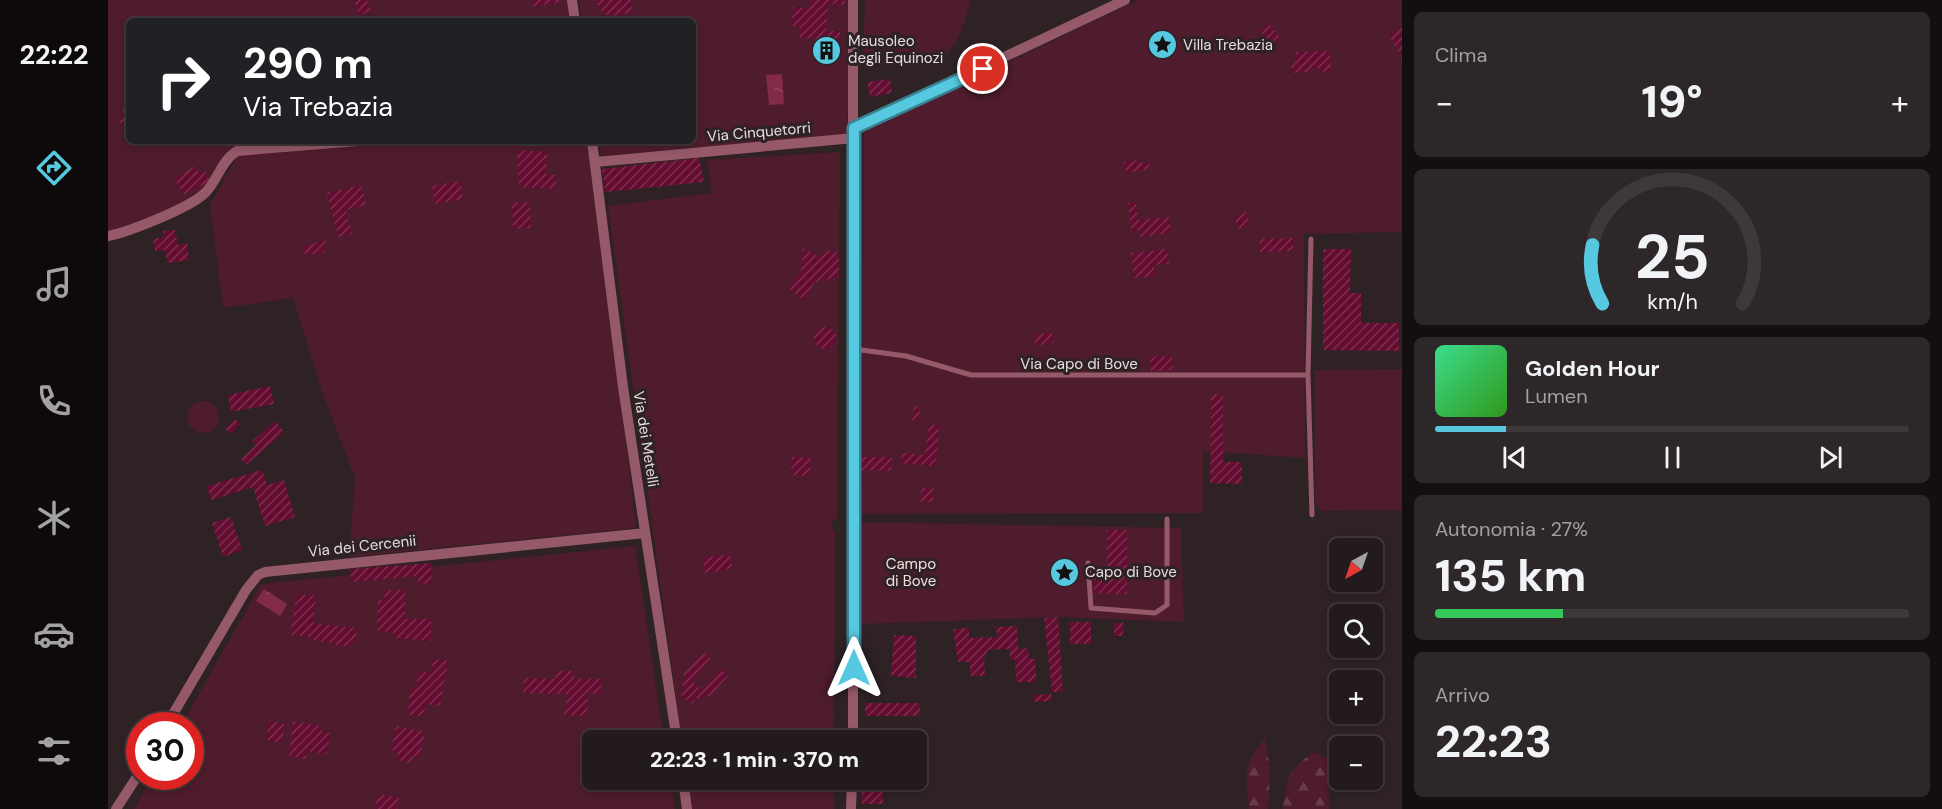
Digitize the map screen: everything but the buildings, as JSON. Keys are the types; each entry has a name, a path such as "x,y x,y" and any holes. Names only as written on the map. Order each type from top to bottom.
{"street":[{"path":"572,0 575,18"},
{"path":"853,730 854,0"},
{"name":"Via Cinquetorri","path":"596,162 854,133 1125,0"},
{"path":"108,236 128,230 195,201 207,191 226,161 237,151 322,144"},
{"name":"Via dei Metelli","path":"593,144 623,387 675,730"},
{"name":"Via dei Cercenii","path":"174,712 246,590 258,575 265,572 645,533"},
{"path":"116,809 128,790"},
{"path":"684,790 687,809"},
{"path":"851,809 852,790"}],"lane":[{"path":"1311,239 1308,375 1312,515"},
{"name":"Via Capo di Bove","path":"854,349 906,356 971,375 1308,375"},
{"path":"1088,563 1091,608 1155,613 1167,605 1167,519"}],"green space":[{"path":"108,0 570,0 573,18 126,18 126,144 591,144 636,528 349,557 355,478 322,392 293,298 223,308 210,205 239,153 213,182 181,207 114,235 108,231"},
{"path":"579,0 850,0 847,134 601,156 599,144 696,144 696,18 582,18"},
{"path":"865,0 971,0 957,40 942,56 908,64 863,67"},
{"path":"1138,0 1402,0 1402,232 1304,234 1305,458 1203,451 1203,513 861,514 864,131"},
{"path":"840,152 837,519 832,520 832,530 835,530 834,730 680,730 608,206 712,193 707,160"},
{"path":"1402,369 1402,510 1323,511 1315,504 1315,370"},
{"path":"203,401 214,406 219,417 214,428 203,433 192,428 187,417 192,406"},
{"name":"Campo di Bove","path":"861,522 1181,528 1184,622 1058,617 861,624"},
{"path":"635,546 662,730 582,730 582,790 672,790 675,809 134,809 145,790 204,790 204,712 189,712 261,584"},
{"path":"1265,739 1270,769 1268,809 1249,809 1247,771 1252,755"},
{"path":"1315,752 1328,759 1329,809 1283,809 1290,775 1299,763"},
{"path":"688,790 834,790 834,809 691,809"}],"water":[{"path":"782,74 784,104 769,105 766,75"},
{"path":"264,589 287,604 280,616 256,601"}],"place":[{"name":"Villa Trebazia","path":"1162,45"},
{"name":"Mausoleo degli Equinozi","path":"827,50"},
{"name":"Capo di Bove","path":"1064,572"}],"route":[{"path":"854,668 854,128 983,69"}]}
